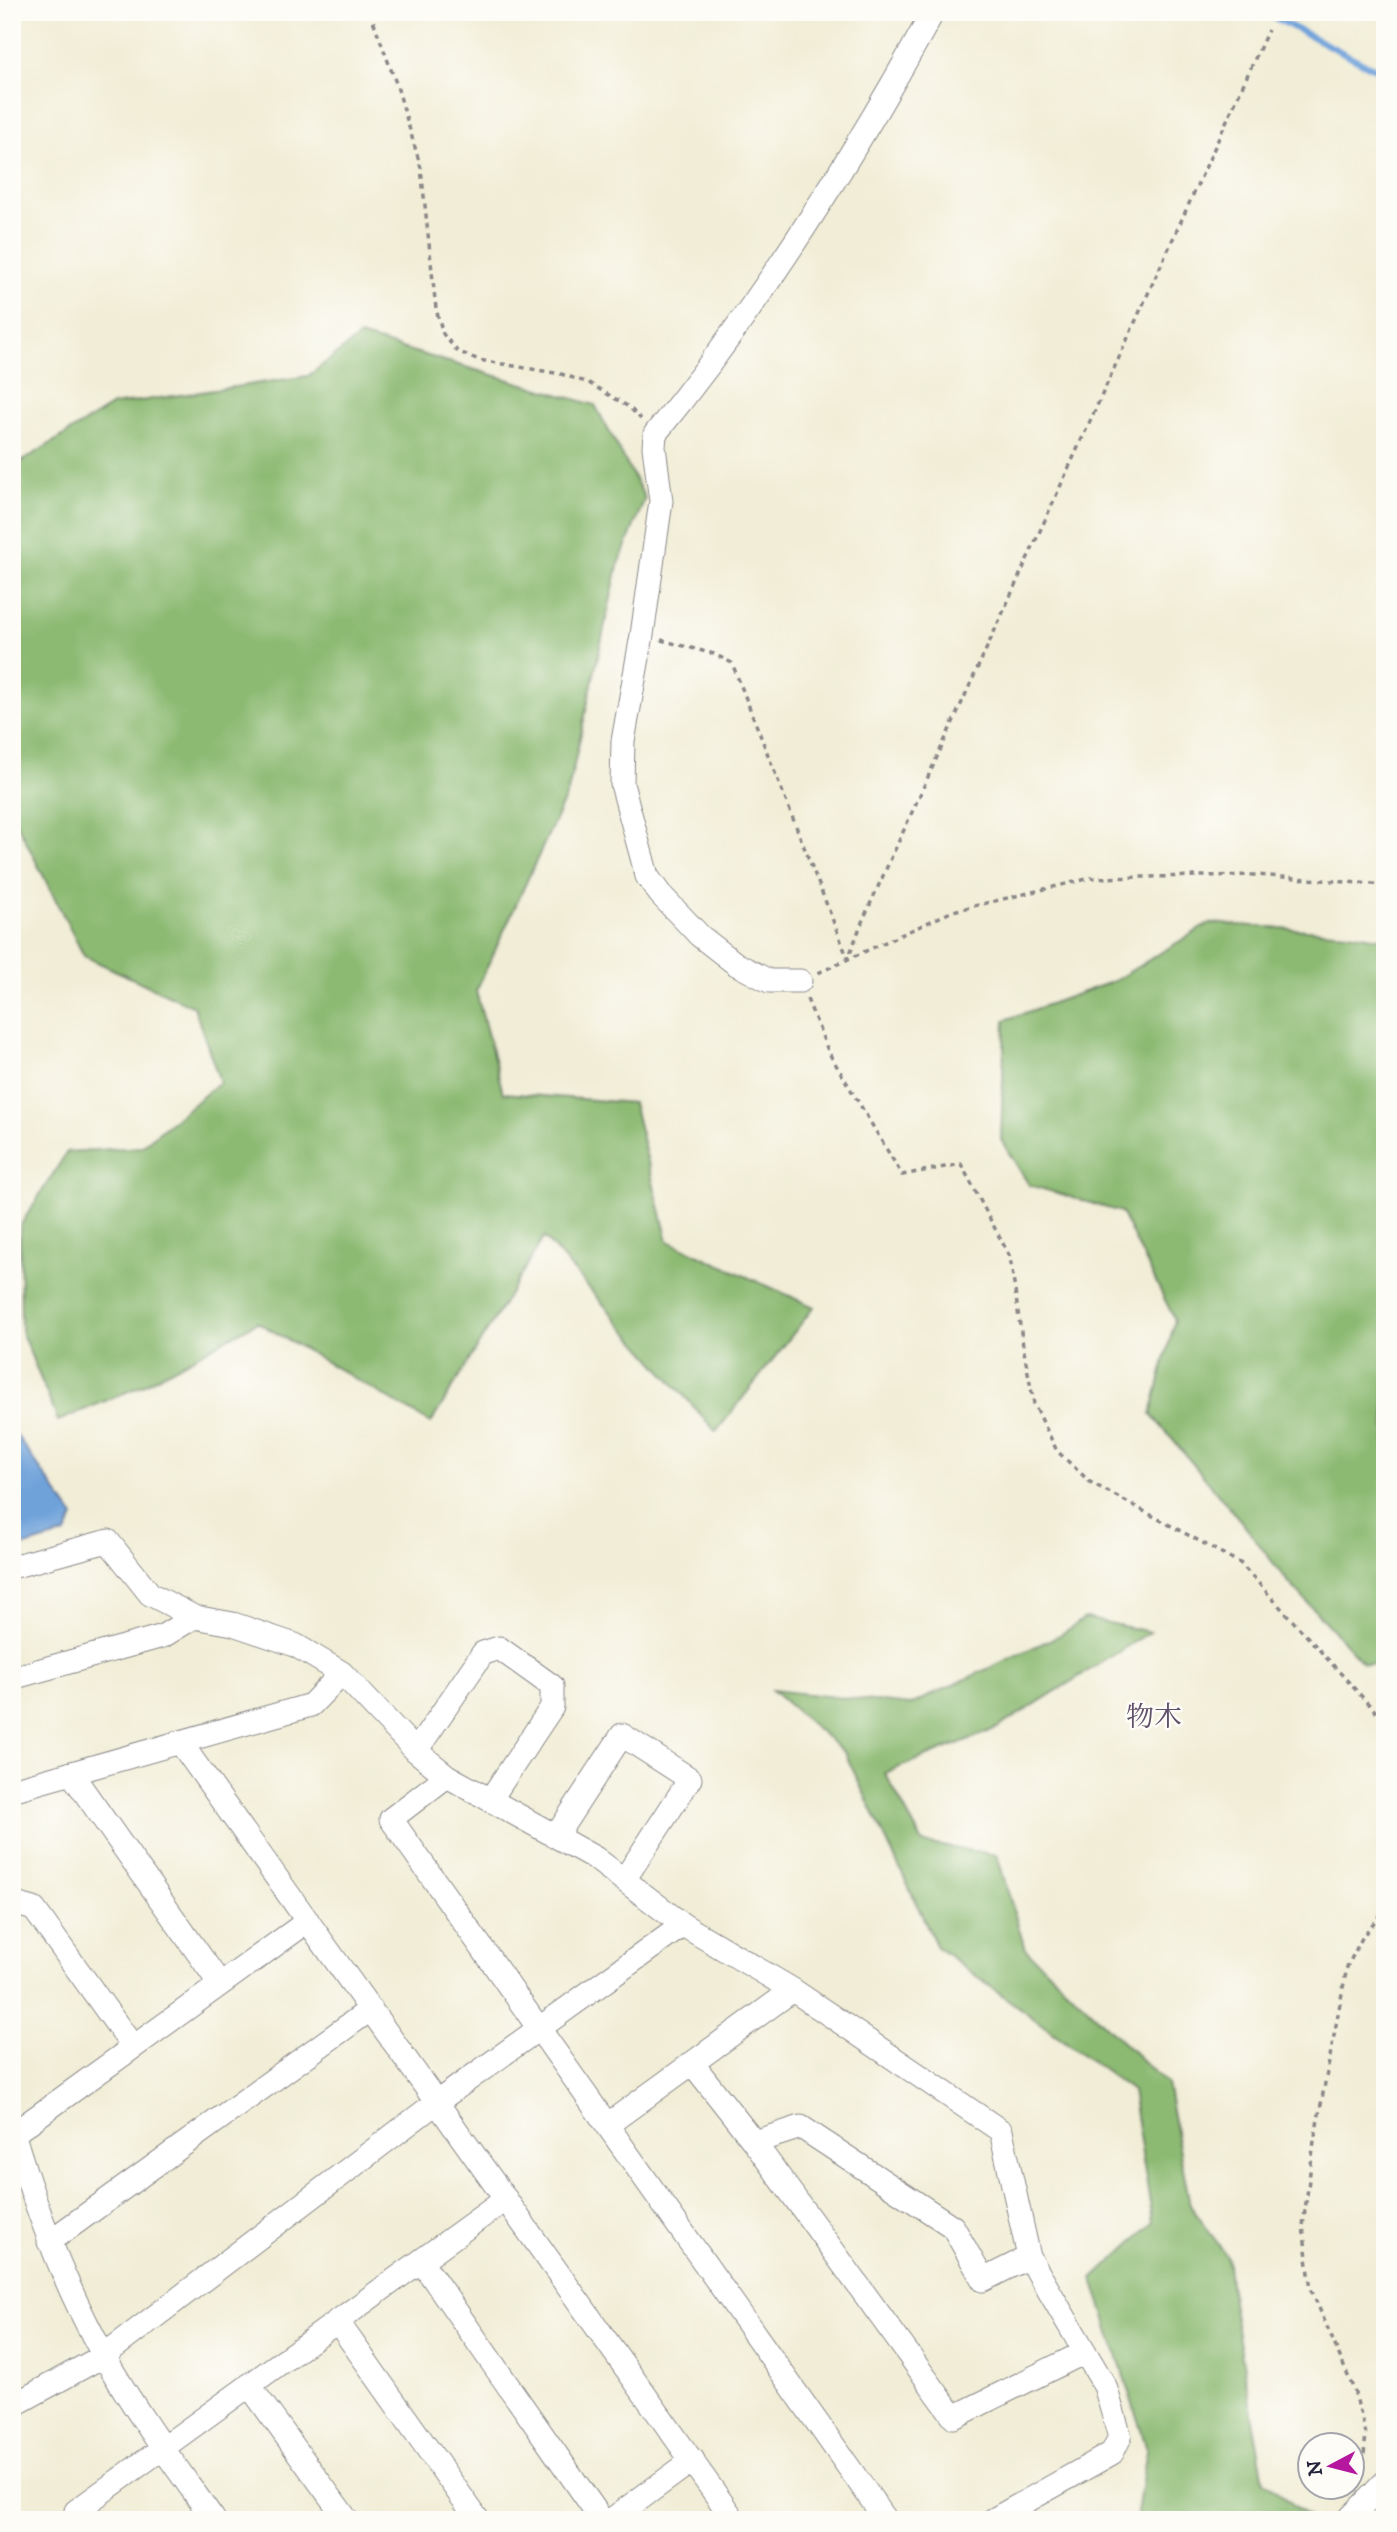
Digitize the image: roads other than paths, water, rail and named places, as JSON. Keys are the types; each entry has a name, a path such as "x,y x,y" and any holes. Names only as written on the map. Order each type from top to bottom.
{"street":[{"path":"800,981 769,981 736,964 700,936 660,894 647,876 622,783 623,741 642,635 661,501 654,447 655,433 704,371 794,243 933,12"},
{"path":"12,1567 108,1541 150,1594 194,1617 233,1624 295,1645 342,1673 416,1751 447,1776 595,1858 683,1925 793,1990 1001,2131 1029,2257 1105,2386 1120,2437 1112,2453 993,2520"},
{"path":"12,1678 163,1636 194,1617"},
{"path":"416,1751 483,1653 499,1648 552,1686 552,1707 490,1800"},
{"path":"12,1790 311,1705 342,1673"},
{"path":"556,1836 622,1735 690,1779 624,1880"},
{"path":"180,1742 734,2520"},
{"path":"71,1773 220,1984"},
{"path":"447,1776 391,1819 886,2520"},
{"path":"12,1903 34,1909 133,2047"},
{"path":"214,2520 103,2356 49,2242 13,2132 307,1921"},
{"path":"12,2406 103,2356 437,2102 683,1925"},
{"path":"607,2125 793,1990"},
{"path":"49,2242 371,2009"},
{"path":"692,2063 754,2142 954,2417 1085,2352"},
{"path":"754,2142 800,2127 953,2227 983,2280 1029,2257"},
{"path":"82,2520 76,2511 506,2199"},
{"path":"421,2261 602,2520"},
{"path":"337,2321 478,2520"},
{"path":"249,2385 347,2520"},
{"path":"611,2520 693,2460"},
{"path":"1353,2514 1385,2482"}],"water":[{"path":"12,1429 74,1517 66,1534 12,1550"}],"waterway":[{"path":"1263,12 1385,74"}],"district":[{"name":"物木","path":"1154,1717"}]}
